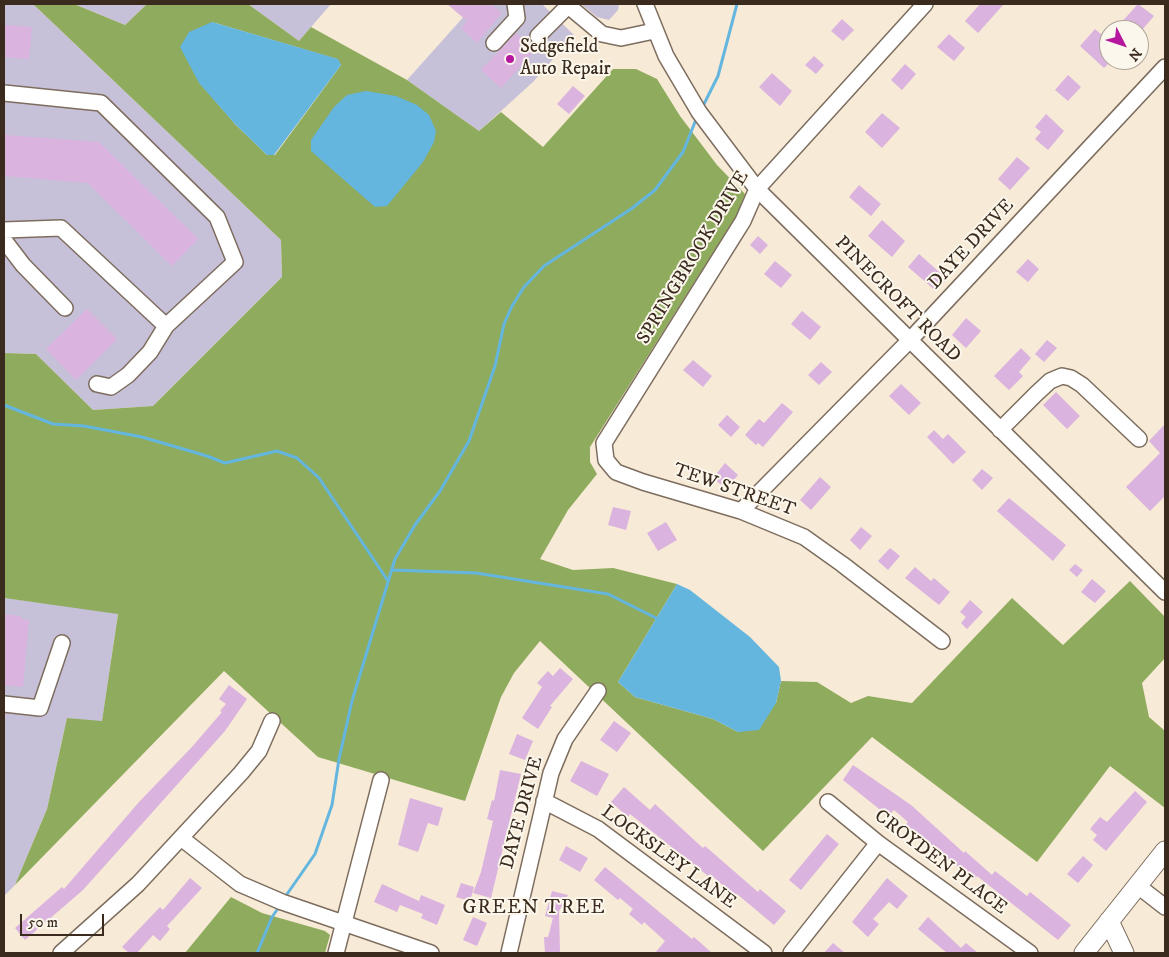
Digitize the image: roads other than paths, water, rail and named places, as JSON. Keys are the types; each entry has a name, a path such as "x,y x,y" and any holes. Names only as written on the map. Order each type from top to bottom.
{"main road":[{"path":"1085,953 1165,851"},
{"path":"1109,922 1124,953"}],"street":[{"path":"494,43 517,18 515,4"},
{"name":"PINECROFT ROAD","path":"645,4 654,31 666,56 699,112 757,189 1165,592"},
{"name":"SPRINGBROOK DRIVE","path":"606,460 604,443 743,221 757,189 925,4"},
{"path":"538,36 567,5 602,34 621,38 654,31"},
{"name":"DAYE DRIVE","path":"741,511 909,341 1165,67"},
{"path":"4,93 101,103 217,217 235,262 166,326 150,352 128,375 111,388 97,384"},
{"path":"4,230 61,228 166,326"},
{"path":"4,240 23,265 65,308"},
{"path":"1000,430 1050,381 1062,376 1082,384 1139,439"},
{"name":"TEW STREET","path":"606,460 616,472 643,482 741,511 804,537 942,641"},
{"path":"4,704 40,708 62,643"},
{"name":"DAYE DRIVE","path":"509,953 551,772 565,740 598,691"},
{"path":"61,953 138,884 182,838 259,751 272,721"},
{"path":"336,953 381,780"},
{"name":"LOCKSLEY LANE","path":"544,801 604,833 764,953"},
{"name":"CROYDEN PLACE","path":"828,802 878,843 1030,953"},
{"path":"182,838 240,884 344,924 431,953"},
{"path":"791,953 878,843"},
{"path":"1138,886 1165,907"}],"water":[{"path":"212,22 338,59 341,65 274,155 267,155 235,124 199,83 180,47 189,32"},
{"path":"366,91 396,96 417,105 429,115 436,131 434,142 423,162 387,206 375,207 311,151 311,140 334,107 347,95"},
{"path":"677,584 690,590 750,637 779,667 781,681 776,703 759,730 738,732 713,719 635,697 618,682"}],"waterway":[{"path":"702,108 718,76 737,4"},
{"path":"285,897 315,854 332,805 339,759 352,701 395,559 415,525 440,491 469,441 495,366 504,324 512,306 524,287 544,266 631,209 655,190 683,152 697,117"},
{"path":"4,405 53,424 84,426 142,437 225,463 277,451 297,458 319,478 388,581"},
{"path":"392,570 476,573 608,594 656,618 659,622"},
{"path":"257,953 272,917 279,907"}],"place":[{"name":"Sedgefield Auto Repair","path":"510,59"}],"district":[{"name":"GREEN TREE","path":"534,909"}]}
